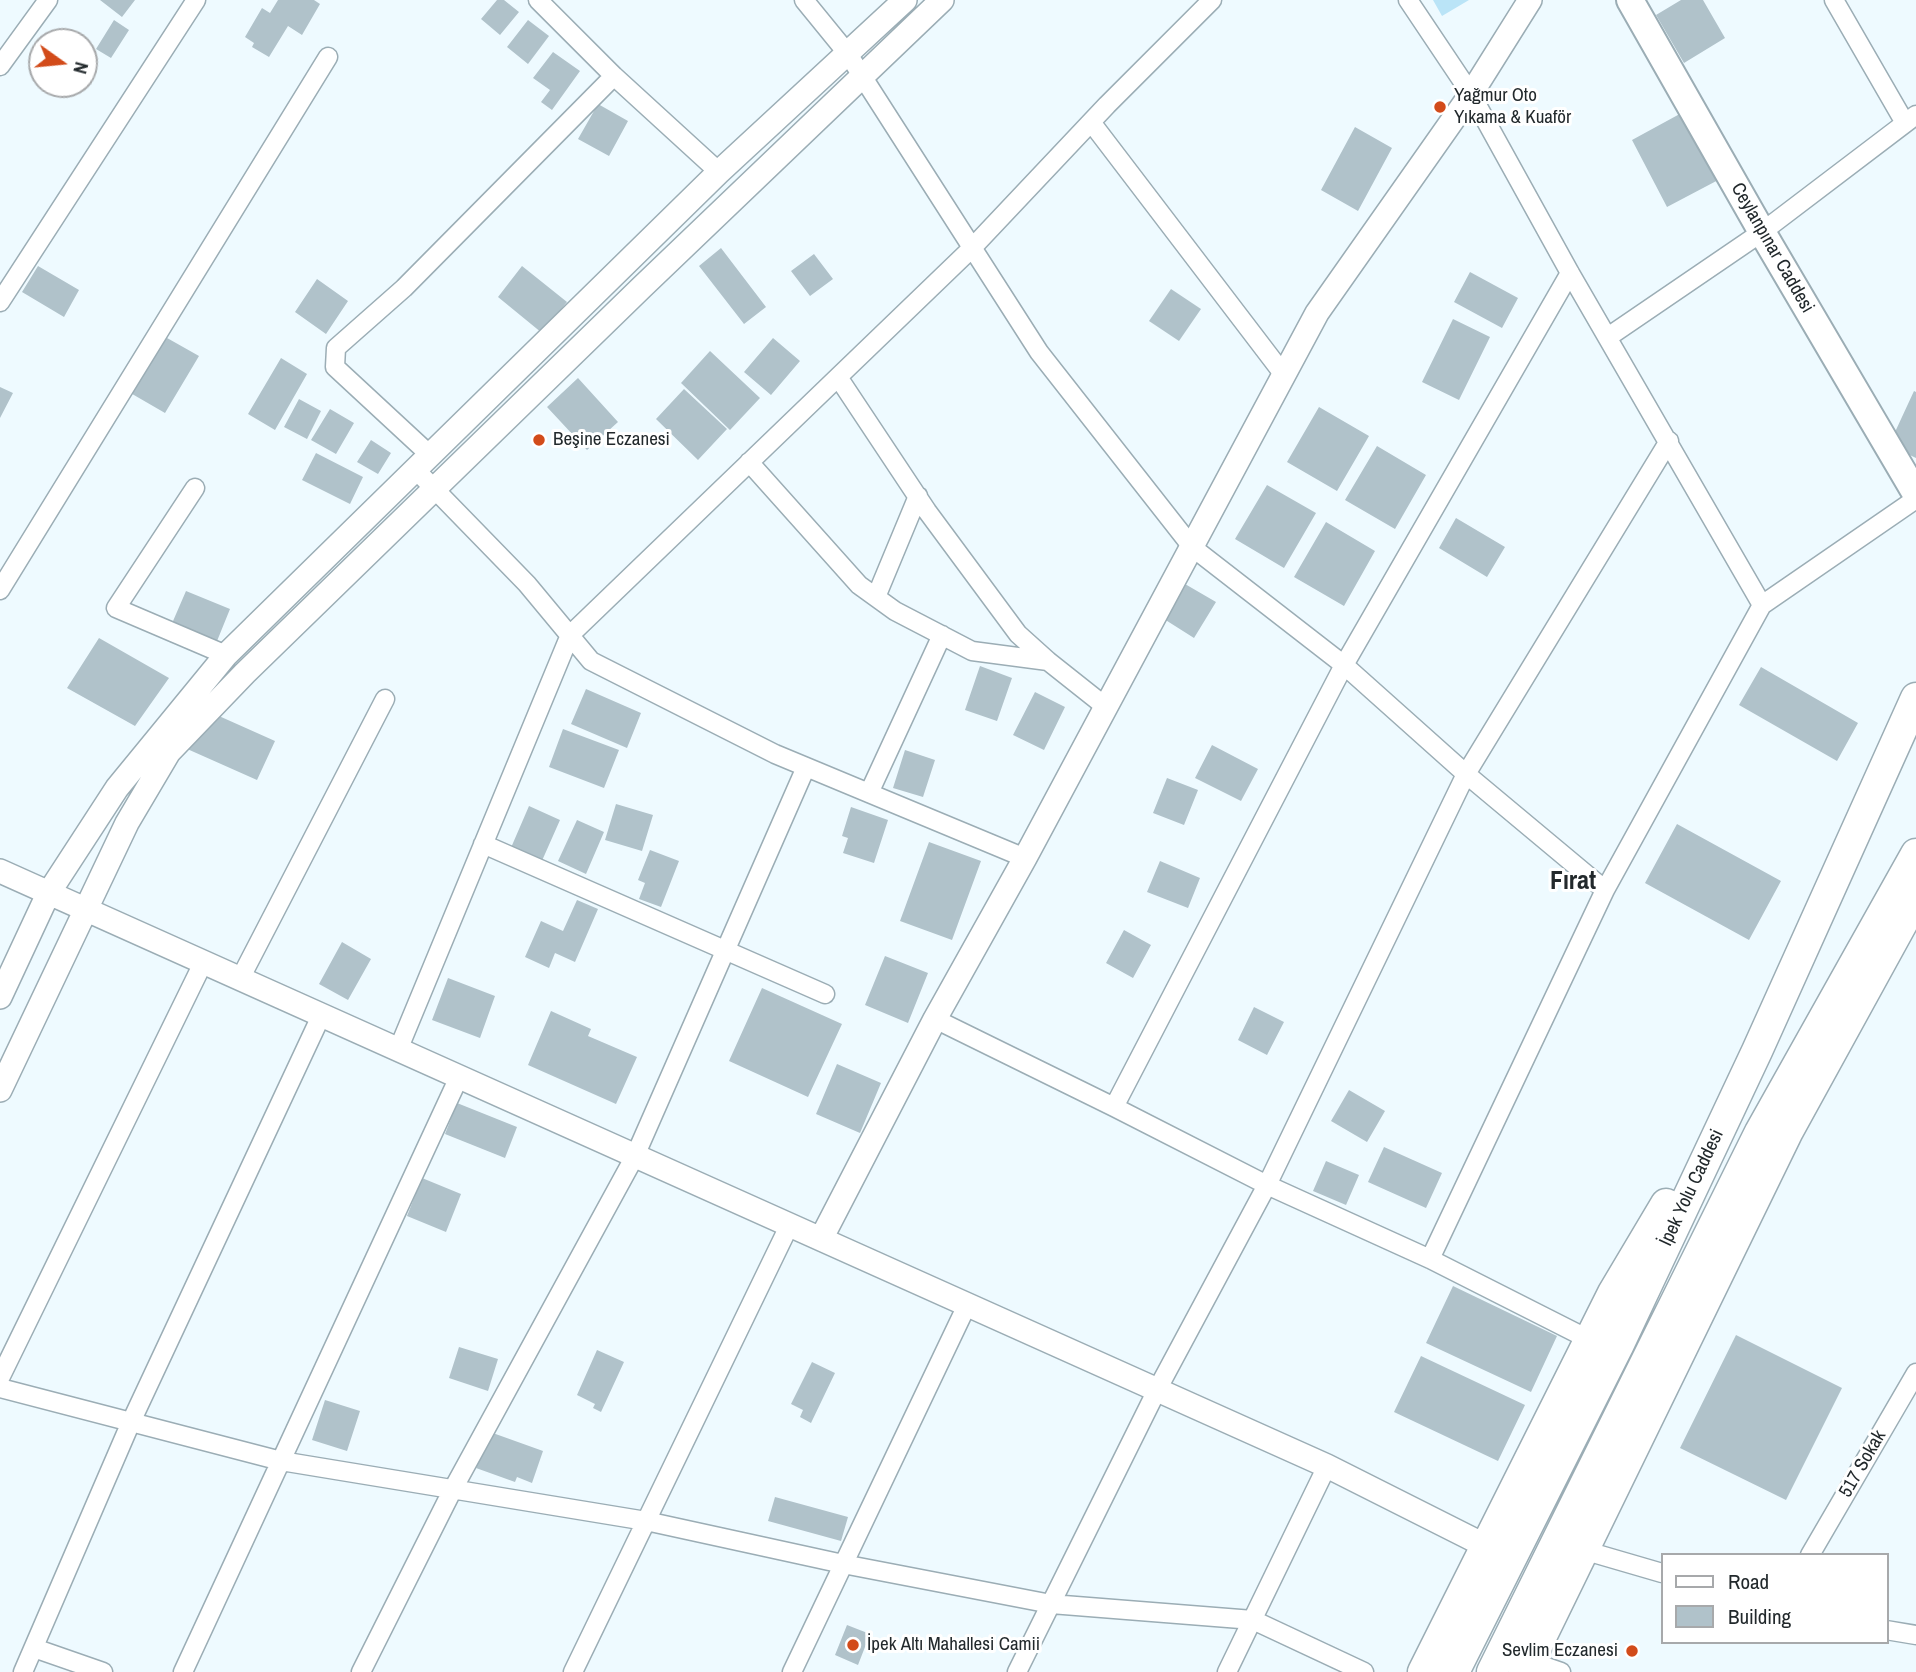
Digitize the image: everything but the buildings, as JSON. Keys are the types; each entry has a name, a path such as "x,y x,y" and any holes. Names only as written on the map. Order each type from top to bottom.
{"highway":[{"name":"İpek Yolu Caddesi","path":"1454,1672 1618,1346 1757,1051 1916,698"},
{"name":"İpek Yolu Caddesi","path":"1492,1672 1760,1132 1916,854"},
{"path":"1527,1667 1788,1131 1916,898"},
{"path":"1423,1672 1614,1293 1757,1051"}],"main road":[{"name":"Ceylanpınar Caddesi","path":"1630,0 1916,497"}],"street":[{"path":"0,302 196,0"},
{"path":"538,0 614,76 719,172"},
{"path":"804,0 848,54 1039,352 1192,547 1344,665 1466,774 1605,890"},
{"path":"0,997 48,894 117,788 226,655 719,172 905,0"},
{"path":"0,1090 127,823 169,752 245,673 434,489 942,0"},
{"path":"398,1050 570,635 972,248 1091,122 1192,7 1212,0"},
{"path":"1408,0 1472,94 1570,273 1762,605"},
{"path":"821,1240 935,1019 1025,858 1317,313 1472,94 1530,0"},
{"path":"1608,337 1762,232 1911,119 1834,0"},
{"path":"0,66 37,5"},
{"path":"0,590 328,57"},
{"path":"614,76 404,288 336,348 335,367 423,462 434,489 527,584 591,661 775,754 1025,858"},
{"path":"1091,122 1284,375"},
{"path":"1114,1107 1344,665 1570,273"},
{"path":"838,377 918,496 1018,634 1106,707"},
{"path":"1017,1672 1157,1390 1267,1185 1466,774 1669,441"},
{"path":"749,462 859,585 895,611 972,651 1048,661"},
{"path":"195,488 116,608 226,655"},
{"path":"876,597 918,496"},
{"path":"1430,1259 1605,890 1762,605 1916,497"},
{"path":"869,793 942,635"},
{"path":"240,979 385,699"},
{"path":"361,1672 453,1489 635,1156 806,767"},
{"path":"483,844 825,994"},
{"path":"0,871 1327,1466 1474,1540"},
{"path":"0,1378 203,963"},
{"path":"23,1672 131,1422 321,1016"},
{"path":"935,1019 1267,1185 1430,1259 1590,1340"},
{"path":"183,1672 459,1077"},
{"path":"573,1672 789,1226"},
{"path":"792,1672 967,1305"},
{"name":"517 Sokak","path":"1811,1553 1916,1373"},
{"path":"0,1388 281,1461 646,1521 843,1564 1051,1604 1253,1619 1364,1672"},
{"path":"1227,1672 1327,1466"},
{"path":"1583,1550 1660,1572"},
{"path":"1888,1630 1916,1635"},
{"path":"34,1648 103,1672"},
{"path":"1527,1667 1561,1672"}],"shaded area":[{"path":"1433,0 1469,0 1442,16"}],"place":[{"name":"Yağmur Oto Yıkama & Kuaför","path":"1440,107"},
{"name":"Beşine Eczanesi","path":"539,440"},
{"name":"İpek Altı Mahallesi Camii","path":"853,1645"},
{"name":"Sevlim Eczanesi","path":"1632,1651"}],"district":[{"name":"Fırat","path":"1573,882"}]}
